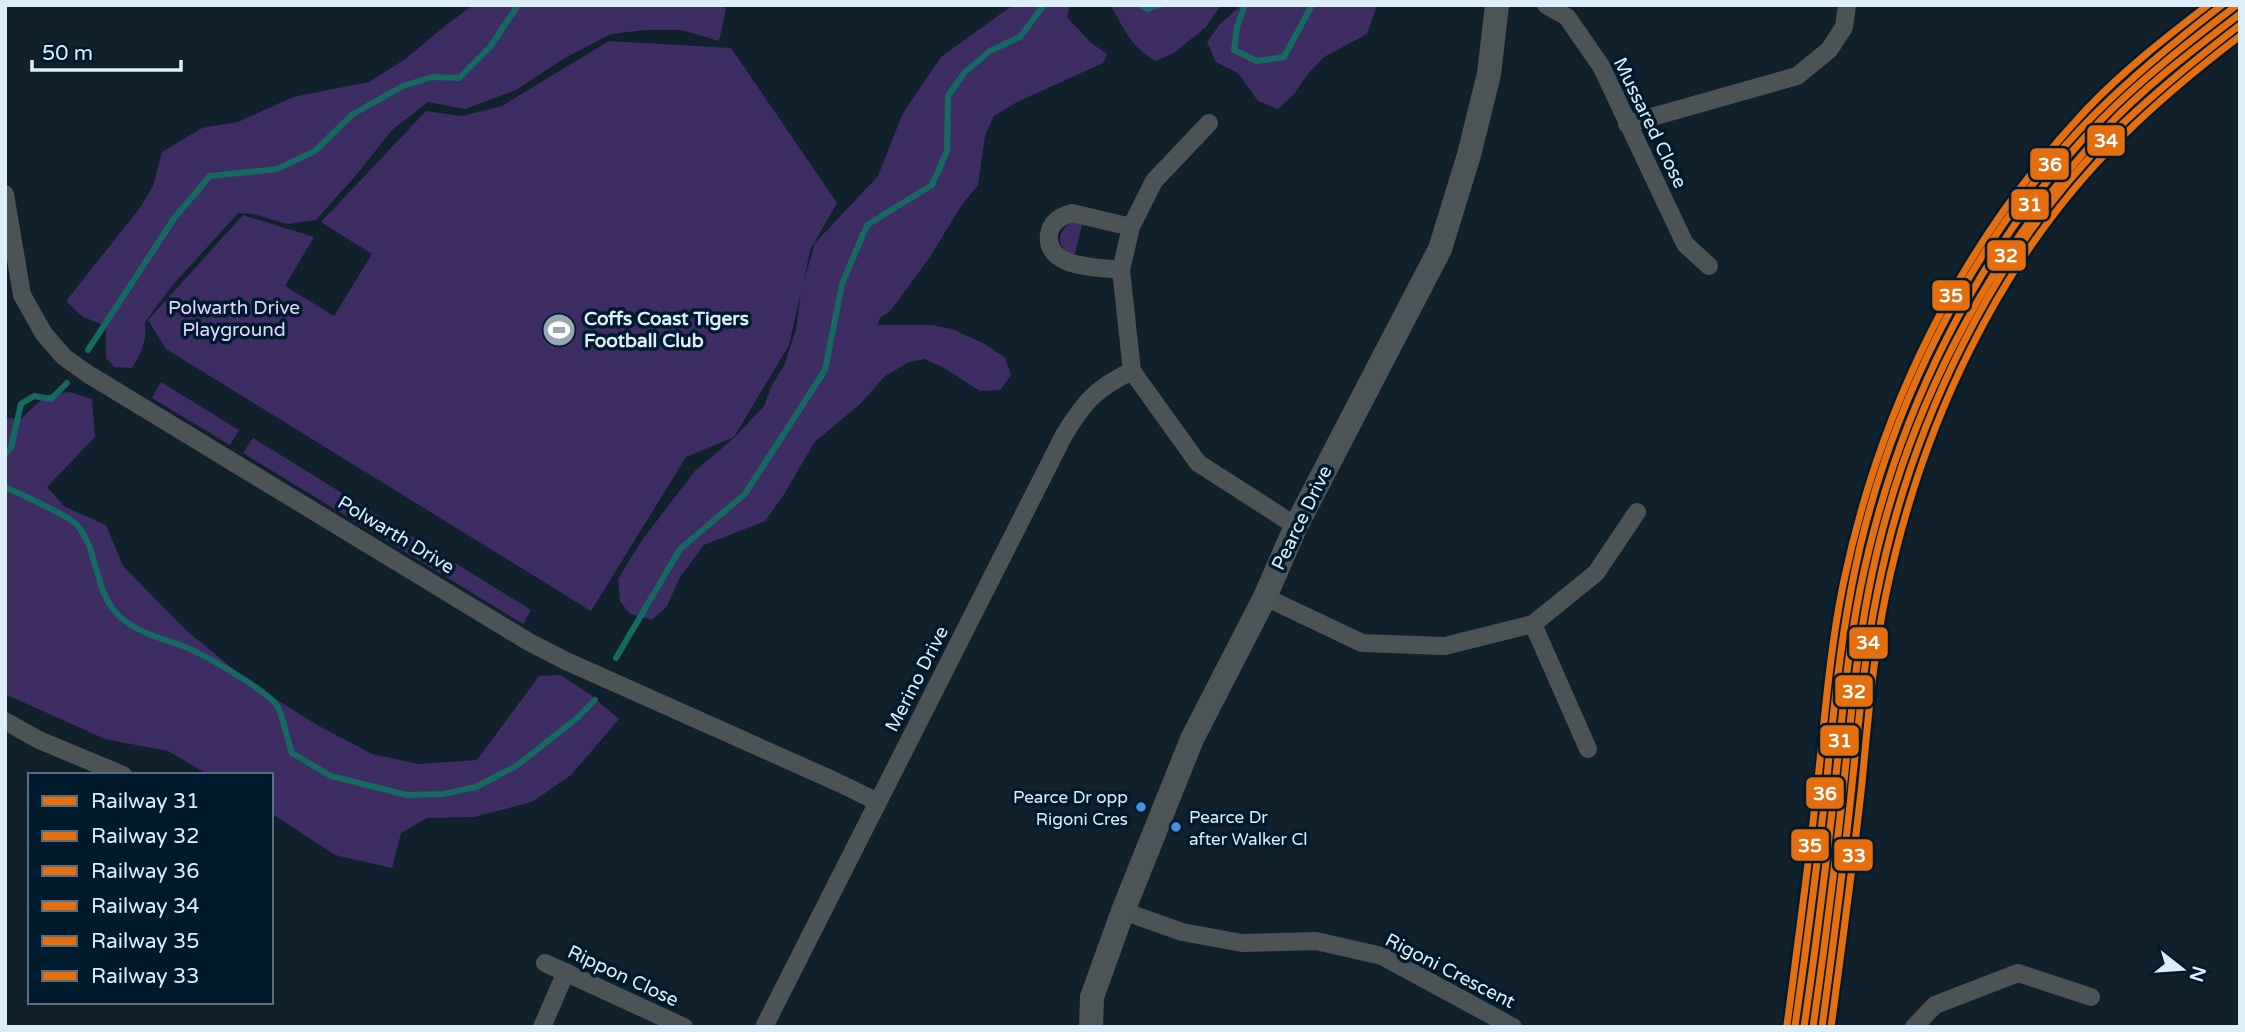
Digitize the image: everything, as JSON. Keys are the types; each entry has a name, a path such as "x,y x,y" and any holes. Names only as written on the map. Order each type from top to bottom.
{"street":[{"name":"Pearce Drive","path":"1091,1027 1092,997 1122,911 1192,739 1265,597 1296,526 1440,249 1469,155 1489,74 1497,5"},
{"name":"Mussared Close","path":"1546,5 1567,17 1601,66 1685,244 1709,266"},
{"path":"1627,124 1797,76 1829,50 1844,27 1847,5"},
{"path":"1209,123 1154,181 1131,227 1121,270 1132,371 1198,463 1296,526"},
{"name":"Polwarth Drive","path":"5,194 7,222 22,295 44,334 64,357 88,374 529,642 566,662 878,802"},
{"path":"1121,270 1068,263 1051,249 1051,229 1063,215 1072,213 1131,227"},
{"name":"Merino Drive","path":"764,1027 1064,435 1082,406 1107,383 1132,371"},
{"path":"1265,597 1362,643 1445,646 1533,624 1596,573 1637,512"},
{"path":"1533,624 1588,749"},
{"path":"5,721 39,740 118,773"},
{"name":"Rigoni Crescent","path":"1122,911 1182,932 1242,943 1316,941 1382,956 1513,1027"},
{"name":"Rippon Close","path":"545,962 684,1027"},
{"path":"542,1027 566,972"},
{"path":"1913,1027 1935,1005 2018,974 2091,997"}],"green space":[{"path":"473,5 723,5 726,9 719,41 682,30 611,34 563,59 516,90 465,109 428,102 392,130 316,220 287,224 253,214 238,213 171,287 145,322 143,346 132,368 114,367 106,358 106,326 83,317 66,301 140,208 153,186 162,152 202,128 238,122 293,97 369,82 404,60"},
{"name":"Coffs Coast Tigers Football Club","path":"1013,5 1070,5 1067,17 1091,43 1107,54 1103,63 1019,101 994,116 985,135 978,185 961,206 930,257 877,325 932,325 952,329 985,344 1005,358 1011,375 1000,390 980,391 925,359 909,362 885,376 860,404 814,443 765,521 704,545 680,577 667,606 652,620 630,614 620,601 618,579 642,540 695,471 735,437 764,406 772,385 784,366 796,329 801,292 789,345 734,437 686,457 591,611 166,349 148,320 243,215 314,237 285,286 334,316 372,254 321,222 426,111 462,116 502,106 609,41 731,48 837,203 810,250 804,281 815,243 878,176 903,113 941,57"},
{"path":"1110,5 1221,5 1206,27 1174,53 1156,61 1134,43"},
{"path":"1237,5 1377,5 1367,34 1324,57 1278,109 1258,101 1238,73 1216,62 1207,42 1220,24 1238,8"},
{"path":"1073,221 1083,221 1074,257 1063,249 1060,239 1063,230"},
{"path":"161,382 239,430 230,445 152,398"},
{"path":"70,392 92,399 95,437 47,487 65,507 106,525 123,566 186,630 249,682 317,725 372,754 419,764 477,760 539,676 560,675 591,695 619,719 571,775 532,802 474,817 427,818 401,833 392,868 335,855 273,814 273,773 206,773 168,751 105,739 5,694 5,418 21,419 46,395"},
{"path":"253,438 531,610 523,624 243,453"}],"waterway":[{"path":"88,350 175,217 210,176 277,169 315,151 353,114 403,86 432,77 459,78 490,47 518,5"},
{"path":"616,658 680,549 745,494 825,370 842,284 867,225 932,185 947,151 948,96 965,72 990,51 1020,37 1044,5"},
{"path":"1140,5 1147,9 1160,5"},
{"path":"1245,5 1237,27 1234,50 1257,61 1284,57 1312,5"},
{"path":"5,454 11,448 21,404 34,396 51,399 67,383"},
{"path":"5,487 76,524 89,545 104,593 118,615 141,630 206,657 263,692 278,707 292,753 331,776 407,795 443,794 476,787 516,766 576,719 595,700"}],"rail line":[{"name":"35","path":"1787,1025 1838,609 1859,519 1879,454 1903,392 1964,272 2000,215 2041,161 2115,82 2160,42 2208,5"},
{"name":"36","path":"1795,1026 1822,826 1846,616 1866,525 1885,460 1909,396 1938,334 1971,274 2050,163 2126,85 2222,5"},
{"name":"31","path":"1804,1027 1855,614 1875,525 1895,461 1919,399 1979,280 2015,224 2056,171 2100,121 2132,90 2237,5"},
{"name":"32","path":"1813,1027 1863,620 1883,529 1902,466 1926,404 1986,287 2022,232 2062,179 2136,98 2240,14"},
{"name":"34","path":"1822,1027 1872,618 1892,531 1934,406 1962,345 1994,287 2031,231 2071,179 2145,103 2240,25"},
{"name":"33","path":"1831,1027 1881,617 1901,531 1943,408 1970,349 2002,291 2037,237 2077,185 2149,111 2240,36"}],"place":[{"name":"Coffs Coast Tigers Football Club","path":"559,330"},
{"name":"Pearce Dr opp Rigoni Cres","path":"1141,807"},
{"name":"Pearce Dr after Walker Cl","path":"1176,827"}],"park label":[{"name":"Polwarth Drive Playground","path":"234,319"}]}
